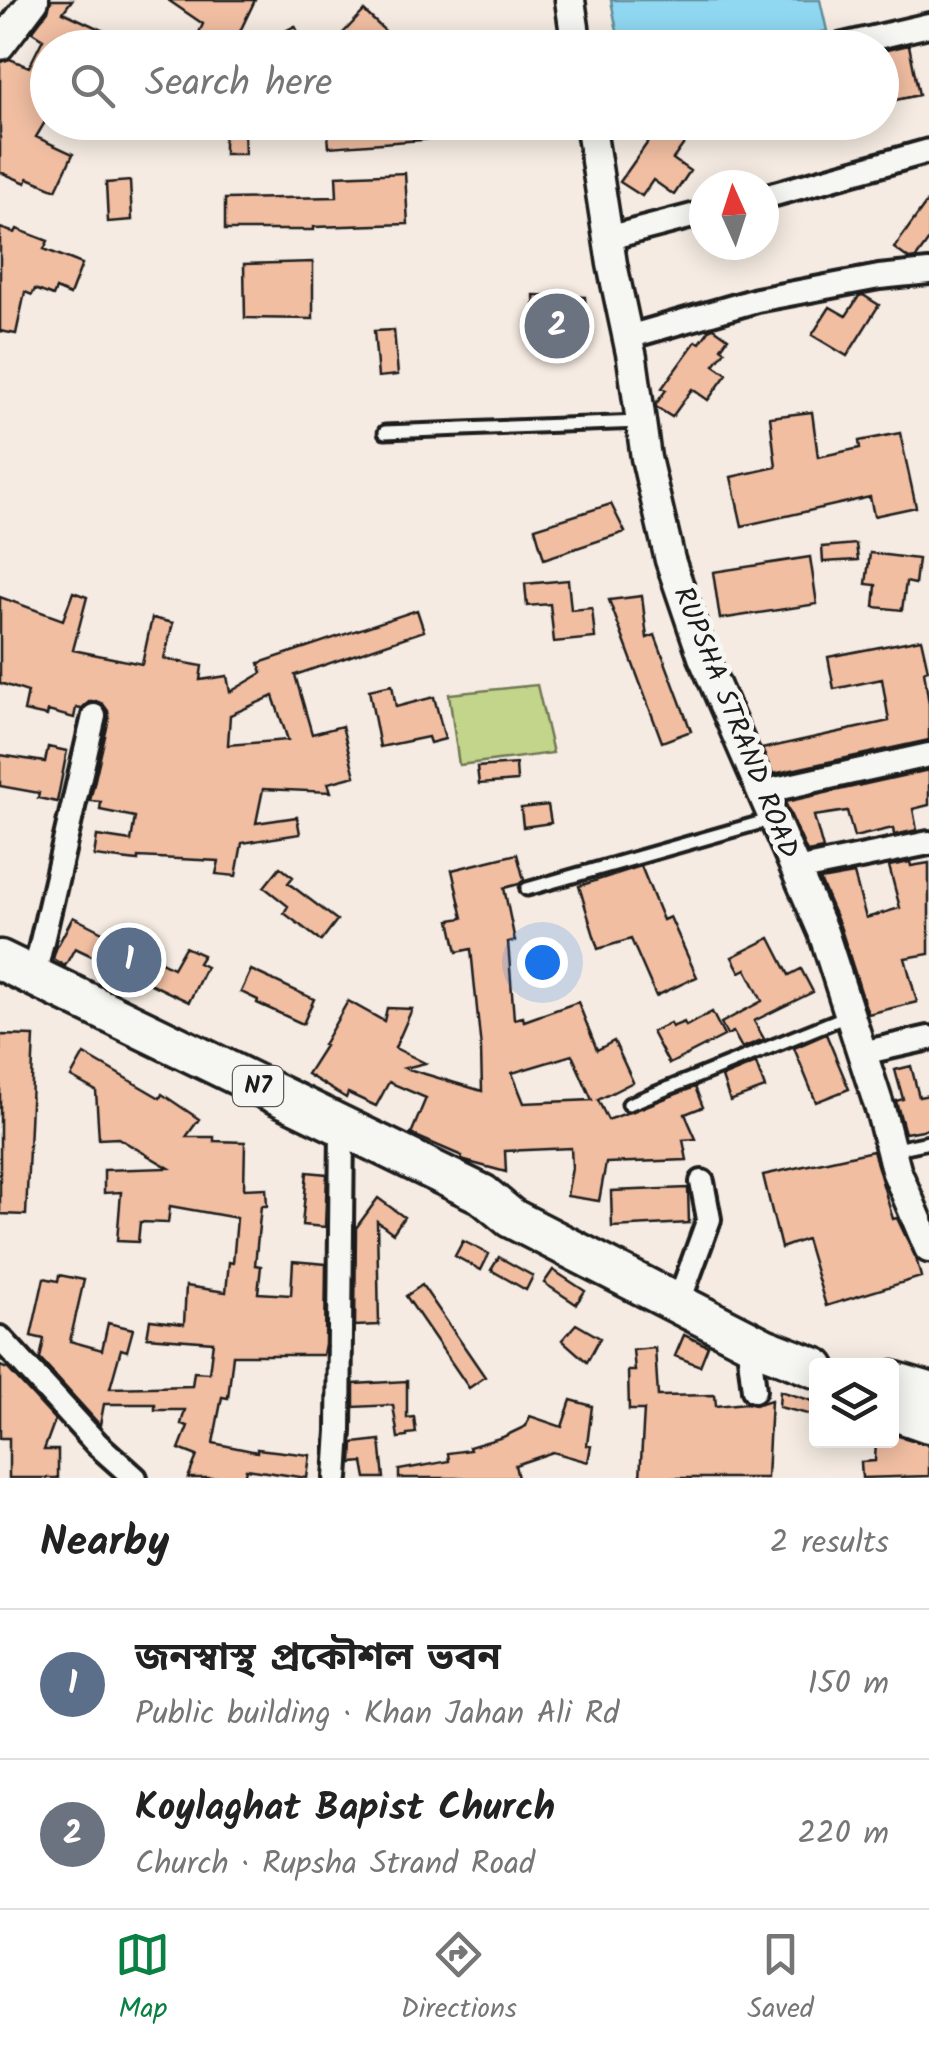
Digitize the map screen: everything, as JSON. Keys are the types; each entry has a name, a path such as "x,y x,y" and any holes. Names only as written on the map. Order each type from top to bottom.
{"highway":[{"name":"N7","path":"11,972 342,1137 475,1210 511,1218 764,1348 809,1365"},
{"path":"899,1384 929,1392"},
{"path":"899,1413 929,1424"}],"street":[{"path":"0,45 34,0"},
{"path":"570,0 574,30"},
{"path":"899,32 929,25"},
{"name":"RUPSHA STRAND ROAD","path":"593,140 646,458 670,560 704,657 822,932 896,1170 926,1234"},
{"path":"779,192 929,152"},
{"path":"608,238 689,217"},
{"path":"628,337 758,300 929,272"},
{"path":"11,972 94,716"},
{"path":"762,792 929,755"},
{"path":"796,870 929,843"},
{"path":"862,1054 929,1038"},
{"path":"336,1478 342,1137"},
{"path":"678,1304 710,1218 702,1182"},
{"path":"0,1338 97,1444 135,1478"},
{"path":"748,1340 754,1390"}],"lane":[{"path":"385,432 641,422"},
{"path":"528,890 774,819"},
{"path":"629,1104 850,1015"},
{"path":"891,1150 929,1142"}],"green space":[{"path":"537,685 553,753 459,765 449,694"}],"water":[{"path":"611,0 820,0 827,30 617,30"}],"building":[{"path":"51,0 72,0 63,12 102,30 34,30"},
{"path":"168,0 255,0 241,30 200,30 203,24"},
{"path":"364,11 384,30 346,30"},
{"path":"909,45 919,95 899,99 899,47"},
{"path":"10,59 29,67 30,140 43,140 73,154 56,190 0,172 0,62"},
{"path":"224,140 244,140 245,154 224,154"},
{"path":"328,140 422,140 329,147"},
{"path":"649,140 686,141 673,159 689,172 674,195 653,180 642,196 620,182"},
{"path":"405,173 408,224 225,230 225,199 337,197 336,176"},
{"path":"130,181 132,220 108,222 106,183"},
{"path":"929,199 929,240 916,258 909,259 894,248"},
{"path":"0,228 15,233 17,229 48,241 44,249 82,264 70,295 56,289 53,296 35,289 32,295 25,292 16,334 0,331"},
{"path":"313,262 313,319 245,318 244,264"},
{"path":"534,295 585,297 587,337 536,339"},
{"path":"863,295 879,305 847,356 812,335 830,307 846,316"},
{"path":"714,328 728,338 721,348 725,351 714,365 727,374 708,400 692,389 672,417 656,407 666,390 662,388 696,341 700,343"},
{"path":"394,330 398,375 378,377 374,331"},
{"path":"812,412 818,457 860,448 859,441 900,433 916,507 874,516 870,497 742,526 731,477 776,467 770,417"},
{"path":"611,504 625,532 544,559 535,528"},
{"path":"856,544 858,560 823,562 822,547"},
{"path":"870,553 918,559 915,584 906,582 902,610 874,607 876,585 866,584"},
{"path":"810,557 817,604 720,619 713,572"},
{"path":"568,580 571,610 592,608 595,638 554,642 550,604 527,606 525,584"},
{"path":"73,592 87,597 73,650 142,664 152,618 173,623 164,659 202,666 200,680 227,676 230,692 262,673 259,663 417,610 424,631 295,675 312,734 342,726 355,776 328,783 331,792 263,789 256,823 297,817 300,834 242,843 236,876 216,874 219,861 138,857 138,861 94,856 97,836 131,841 135,817 100,810 101,802 90,801 108,711 96,701 76,708 74,718 48,711 47,716 24,711 28,692 0,683 0,597 63,620","holes":["273,696 288,740 228,745 230,715"]},
{"path":"642,596 647,638 655,635 691,731 662,742 609,600"},
{"path":"921,639 928,670 924,671 929,740 773,774 762,749 889,721 882,679 834,689 828,657"},
{"path":"392,685 396,707 434,697 445,739 430,743 428,737 380,747 369,690"},
{"path":"48,747 67,751 57,802 38,798 39,793 0,786 0,755 45,762"},
{"path":"516,764 517,781 479,784 477,767"},
{"path":"929,770 929,805 913,809 917,830 894,835 893,828 854,837 847,811 814,816 823,849 807,852 785,802"},
{"path":"548,805 551,823 523,827 521,808"},
{"path":"517,854 524,880 504,888 515,941 508,942 514,1019 523,1017 524,1021 578,1002 597,1050 614,1041 633,1082 598,1100 608,1120 695,1087 703,1107 685,1114 696,1139 683,1140 687,1160 606,1163 599,1201 567,1196 571,1148 505,1151 506,1172 465,1161 462,1156 411,1134 426,1098 389,1082 376,1106 348,1093 346,1098 307,1074 348,1001 384,1021 387,1008 412,1009 395,1048 425,1063 405,1068 482,1091 471,949 457,952 450,920 463,918 452,870","holes":["572,1055 592,1100 524,1103 512,1073"]},
{"path":"910,862 911,866 929,863 929,954 905,958 917,1002 868,1014 840,926 820,880 854,874 866,918 900,908 889,866"},
{"path":"641,866 663,920 670,917 697,977 656,996 631,939 598,949 579,886"},
{"path":"280,867 293,877 288,883 337,920 321,941 284,913 288,906 264,887"},
{"path":"73,917 173,968 185,947 203,955 198,963 206,967 189,1002 75,948 65,966 53,959"},
{"path":"770,938 789,975 801,969 813,992 754,1021 764,1039 742,1048 733,1032 727,1035 721,1023 762,1001 746,969 740,972 732,957"},
{"path":"251,970 314,999 303,1024 241,992"},
{"path":"712,1012 724,1036 669,1064 652,1032 670,1023 672,1027 684,1022 686,1026"},
{"path":"826,1034 849,1089 816,1102 794,1048"},
{"path":"0,1035 34,1036 26,1215 0,1214"},
{"path":"84,1054 160,1098 162,1094 199,1119 186,1137 245,1142 244,1189 266,1188 267,1206 261,1206 255,1265 261,1266 258,1293 291,1295 293,1261 326,1264 323,1355 233,1355 228,1398 222,1397 213,1443 257,1452 310,1455 307,1478 246,1469 244,1478 188,1478 197,1456 179,1449 188,1426 181,1424 185,1410 155,1410 155,1404 104,1404 100,1425 40,1359 44,1339 31,1336 44,1278 58,1281 59,1275 84,1280 70,1341 102,1350 108,1323 133,1329 127,1351 121,1349 110,1388 192,1386 194,1372 209,1373 213,1342 147,1337 150,1320 184,1324 186,1286 226,1292 229,1262 233,1263 237,1218 170,1206 168,1223 140,1222 138,1242 117,1241 121,1192 104,1193 104,1170 169,1168 118,1138 99,1139 96,1091 71,1077"},
{"path":"756,1063 765,1088 730,1101 722,1077"},
{"path":"911,1066 919,1097 929,1095 929,1129 905,1133 896,1101 903,1099 895,1070"},
{"path":"873,1151 893,1219 897,1218 921,1277 826,1306 806,1239 781,1248 763,1175"},
{"path":"307,1172 327,1174 325,1227 302,1225"},
{"path":"688,1188 689,1223 612,1227 611,1191"},
{"path":"378,1198 404,1217 393,1233 377,1221 379,1325 355,1326 356,1228"},
{"path":"463,1241 489,1254 481,1270 455,1256"},
{"path":"499,1257 533,1276 526,1290 491,1270"},
{"path":"553,1270 585,1291 576,1304 544,1283"},
{"path":"422,1285 485,1377 469,1388 406,1296"},
{"path":"576,1324 600,1338 587,1362 562,1340"},
{"path":"684,1335 708,1346 700,1366 675,1356"},
{"path":"655,1348 658,1396 715,1395 716,1406 755,1405 771,1400 767,1478 640,1478 644,1410 629,1410 628,1371 635,1371 633,1350"},
{"path":"0,1366 8,1369 55,1420 44,1450 58,1450 58,1478 9,1478 9,1438 0,1438"},
{"path":"407,1381 407,1418 414,1417 416,1433 398,1438 393,1405 354,1407 354,1384"},
{"path":"780,1391 809,1400 809,1414 779,1407"},
{"path":"571,1400 592,1406 588,1462 553,1452 515,1465 518,1478 399,1478 399,1470 449,1461 448,1453 470,1450 469,1447 503,1437 526,1426 530,1416 562,1427"},
{"path":"899,1436 929,1445 929,1476 862,1478 861,1462 875,1461 876,1448 899,1448"},
{"path":"380,1440 384,1478 366,1478 363,1462 352,1463 353,1443"}],"place":[{"name":"Koylaghat Bapist Church","path":"557,326"},
{"name":"জনস্বাস্থ প্রকৌশল ভবন","path":"129,960"}]}
